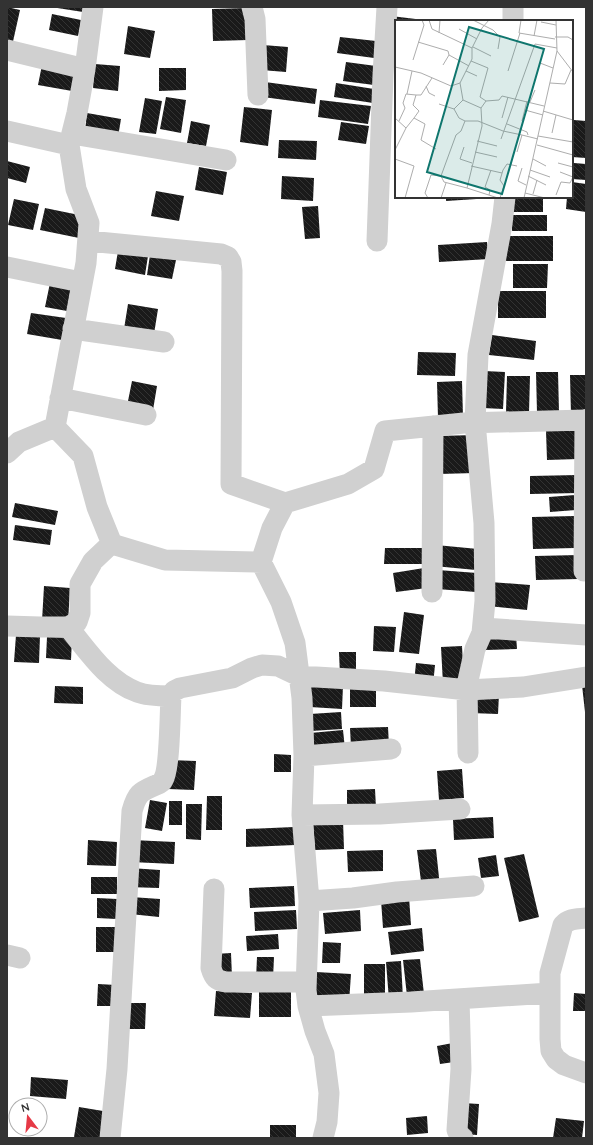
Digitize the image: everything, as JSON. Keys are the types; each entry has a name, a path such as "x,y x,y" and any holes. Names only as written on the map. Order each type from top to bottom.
{"street":[{"path":"54,427 86,263 90,223 76,189 70,139 77,114 85,69 93,7"},
{"path":"252,7 255,19 258,95"},
{"path":"377,241 382,75 387,7"},
{"path":"513,7 513,20"},
{"path":"7,50 85,69"},
{"path":"7,131 226,160"},
{"path":"468,753 467,685 475,649 482,633 484,601 484,523 475,422 480,342 502,224 505,198"},
{"path":"88,241 185,251 214,252 228,257 231,262 231,484 285,502 348,484 374,469 385,431 475,422 585,420 584,572"},
{"path":"7,266 82,282"},
{"path":"73,329 164,342"},
{"path":"60,398 146,415"},
{"path":"432,592 433,426"},
{"path":"54,427 83,456 97,507 112,543 165,560 261,562"},
{"path":"7,453 19,442 54,427"},
{"path":"285,502 272,528 261,562 281,602 295,643 300,676 304,756 302,815 309,901 306,982 308,1006 315,1031 324,1054 329,1093 327,1122 323,1138"},
{"path":"7,626 68,627 77,622 80,613 80,584 93,561 112,543"},
{"path":"68,627 104,670 123,686 138,693 171,696"},
{"path":"483,628 586,635"},
{"path":"110,1138 117,1070 132,810 135,798 146,789 162,782 166,776 171,696 174,691 180,688 232,678 252,668 262,665 278,666 300,676 467,690 523,687 586,677"},
{"path":"304,756 391,749"},
{"path":"302,815 380,814 460,809"},
{"path":"309,901 474,886"},
{"path":"214,889 211,968 215,978 226,982 306,982"},
{"path":"586,918 572,919 566,921 563,925 550,973 551,1051 560,1062 586,1073"},
{"path":"308,1006 550,993"},
{"path":"459,999 461,1069 457,1130 463,1138"}],"building":[{"path":"7,7 20,10 12,46 7,45"},
{"path":"51,7 83,7 83,12"},
{"path":"247,8 248,40 213,41 212,9"},
{"path":"52,14 81,20 78,36 49,30"},
{"path":"391,16 424,20 395,20 395,33 388,32"},
{"path":"128,26 155,31 150,58 124,54"},
{"path":"340,37 376,41 374,58 337,53"},
{"path":"263,45 288,47 286,72 261,70"},
{"path":"346,62 376,66 374,85 343,81"},
{"path":"95,64 120,66 118,91 93,88"},
{"path":"42,65 76,71 72,91 38,85"},
{"path":"159,68 186,68 186,90 159,91"},
{"path":"265,82 317,89 315,104 263,97"},
{"path":"336,83 374,89 373,103 334,97"},
{"path":"166,97 186,100 181,133 160,129"},
{"path":"145,98 162,101 156,134 139,132"},
{"path":"320,100 371,106 368,124 318,117"},
{"path":"244,107 272,110 268,146 240,142"},
{"path":"87,113 121,119 118,137 85,131"},
{"path":"574,120 586,121 586,158 573,157"},
{"path":"191,121 210,125 206,146 187,143"},
{"path":"341,122 369,126 366,144 338,140"},
{"path":"279,140 317,141 316,160 278,158"},
{"path":"7,161 30,167 26,183 7,178"},
{"path":"574,163 586,164 586,180 573,179"},
{"path":"199,167 227,172 223,195 195,190"},
{"path":"282,176 314,178 313,201 281,199"},
{"path":"573,182 586,184 586,212 566,209 567,198 573,198"},
{"path":"156,191 184,196 179,221 151,216"},
{"path":"446,198 492,198 446,201"},
{"path":"510,198 543,198 543,212 510,212"},
{"path":"14,199 39,204 33,230 8,225"},
{"path":"318,206 320,238 305,239 302,207"},
{"path":"45,208 84,216 79,238 40,230"},
{"path":"512,215 547,215 547,231 512,231"},
{"path":"503,236 553,236 553,261 502,261"},
{"path":"487,242 489,259 439,262 438,245"},
{"path":"118,251 148,256 145,275 115,269"},
{"path":"150,255 176,260 172,279 147,275"},
{"path":"513,264 548,264 547,288 513,288"},
{"path":"50,283 71,286 67,311 45,307"},
{"path":"498,291 546,291 546,318 498,318"},
{"path":"128,304 158,309 154,334 124,329"},
{"path":"31,313 66,318 62,340 27,334"},
{"path":"492,335 536,341 534,360 489,355"},
{"path":"418,352 456,353 455,376 417,375"},
{"path":"484,371 505,372 503,409 483,408"},
{"path":"536,372 558,372 559,412 537,413"},
{"path":"570,375 586,375 586,415 571,415"},
{"path":"507,376 530,376 529,413 506,412"},
{"path":"132,381 157,386 153,410 127,406"},
{"path":"462,381 463,417 438,418 437,382"},
{"path":"578,430 578,459 547,460 546,431"},
{"path":"475,435 475,473 439,474 438,436"},
{"path":"578,475 578,493 530,494 530,476"},
{"path":"575,495 576,510 550,512 549,497"},
{"path":"15,503 58,511 55,525 12,517"},
{"path":"575,516 575,548 533,549 532,517"},
{"path":"15,525 52,530 50,545 13,540"},
{"path":"436,545 478,549 476,570 434,566"},
{"path":"385,548 427,548 427,564 384,564"},
{"path":"579,555 579,579 536,580 535,556"},
{"path":"424,568 427,588 396,592 393,573"},
{"path":"438,570 477,573 476,592 437,589"},
{"path":"490,582 530,585 527,610 488,606"},
{"path":"44,586 70,588 68,623 42,621"},
{"path":"404,612 424,615 419,654 399,652"},
{"path":"374,626 396,627 394,652 373,651"},
{"path":"16,635 40,636 39,663 14,662"},
{"path":"485,635 516,635 517,649 486,650"},
{"path":"47,637 72,638 71,660 46,658"},
{"path":"462,646 464,683 443,684 441,647"},
{"path":"339,652 356,652 356,676 340,676"},
{"path":"416,663 435,665 433,685 414,683"},
{"path":"311,685 343,686 342,709 310,707"},
{"path":"582,685 586,685 585,712"},
{"path":"55,686 83,687 83,704 54,703"},
{"path":"350,686 376,686 376,707 350,707"},
{"path":"471,693 499,694 498,714 470,713"},
{"path":"341,712 342,729 311,731 310,714"},
{"path":"388,727 389,746 351,747 350,728"},
{"path":"343,730 345,749 311,752 310,733"},
{"path":"274,754 291,755 291,772 274,772"},
{"path":"169,760 196,761 194,790 168,789"},
{"path":"462,769 464,798 439,800 437,771"},
{"path":"375,789 376,808 347,809 347,790"},
{"path":"207,796 222,796 222,830 206,830"},
{"path":"150,800 167,803 162,831 145,828"},
{"path":"169,801 182,801 182,825 169,825"},
{"path":"186,804 202,804 201,840 186,839"},
{"path":"493,817 494,838 454,840 453,819"},
{"path":"343,820 344,849 315,850 313,822"},
{"path":"294,827 295,845 246,847 246,829"},
{"path":"88,840 117,842 116,866 87,865"},
{"path":"132,840 175,842 174,864 131,862"},
{"path":"436,849 440,887 422,889 417,850"},
{"path":"383,850 383,871 348,872 347,851"},
{"path":"524,854 539,917 519,922 504,858"},
{"path":"496,855 499,876 481,878 478,858"},
{"path":"130,868 160,870 159,888 128,887"},
{"path":"91,877 117,877 117,894 91,894"},
{"path":"294,886 295,906 250,908 249,888"},
{"path":"131,897 160,899 159,917 130,914"},
{"path":"409,897 411,925 383,928 381,900"},
{"path":"97,898 117,899 116,919 97,918"},
{"path":"296,910 297,929 255,931 254,912"},
{"path":"360,910 361,931 325,934 323,913"},
{"path":"96,927 118,927 117,952 96,952"},
{"path":"422,928 424,951 391,955 388,932"},
{"path":"278,934 279,949 247,951 246,936"},
{"path":"323,942 341,943 340,963 322,963"},
{"path":"231,953 232,977 216,977 215,954"},
{"path":"257,957 274,957 273,979 256,979"},
{"path":"420,959 424,994 407,996 403,960"},
{"path":"401,961 403,999 389,1000 386,962"},
{"path":"364,964 385,964 385,1001 364,1001"},
{"path":"316,972 351,974 349,1003 314,1000"},
{"path":"98,984 116,985 116,1006 97,1006"},
{"path":"259,990 291,990 291,1017 259,1017"},
{"path":"216,991 252,993 250,1018 214,1016"},
{"path":"574,993 586,994 586,1011 573,1011"},
{"path":"122,1003 146,1003 145,1029 122,1029"},
{"path":"458,1042 461,1061 440,1064 437,1046"},
{"path":"31,1077 68,1080 66,1099 30,1096"},
{"path":"463,1103 479,1104 477,1135 461,1134"},
{"path":"79,1107 109,1112 105,1138 74,1137"},
{"path":"427,1116 428,1133 407,1135 406,1118"},
{"path":"556,1118 584,1121 582,1138 553,1138"},
{"path":"270,1125 296,1125 296,1138 270,1138"}]}
